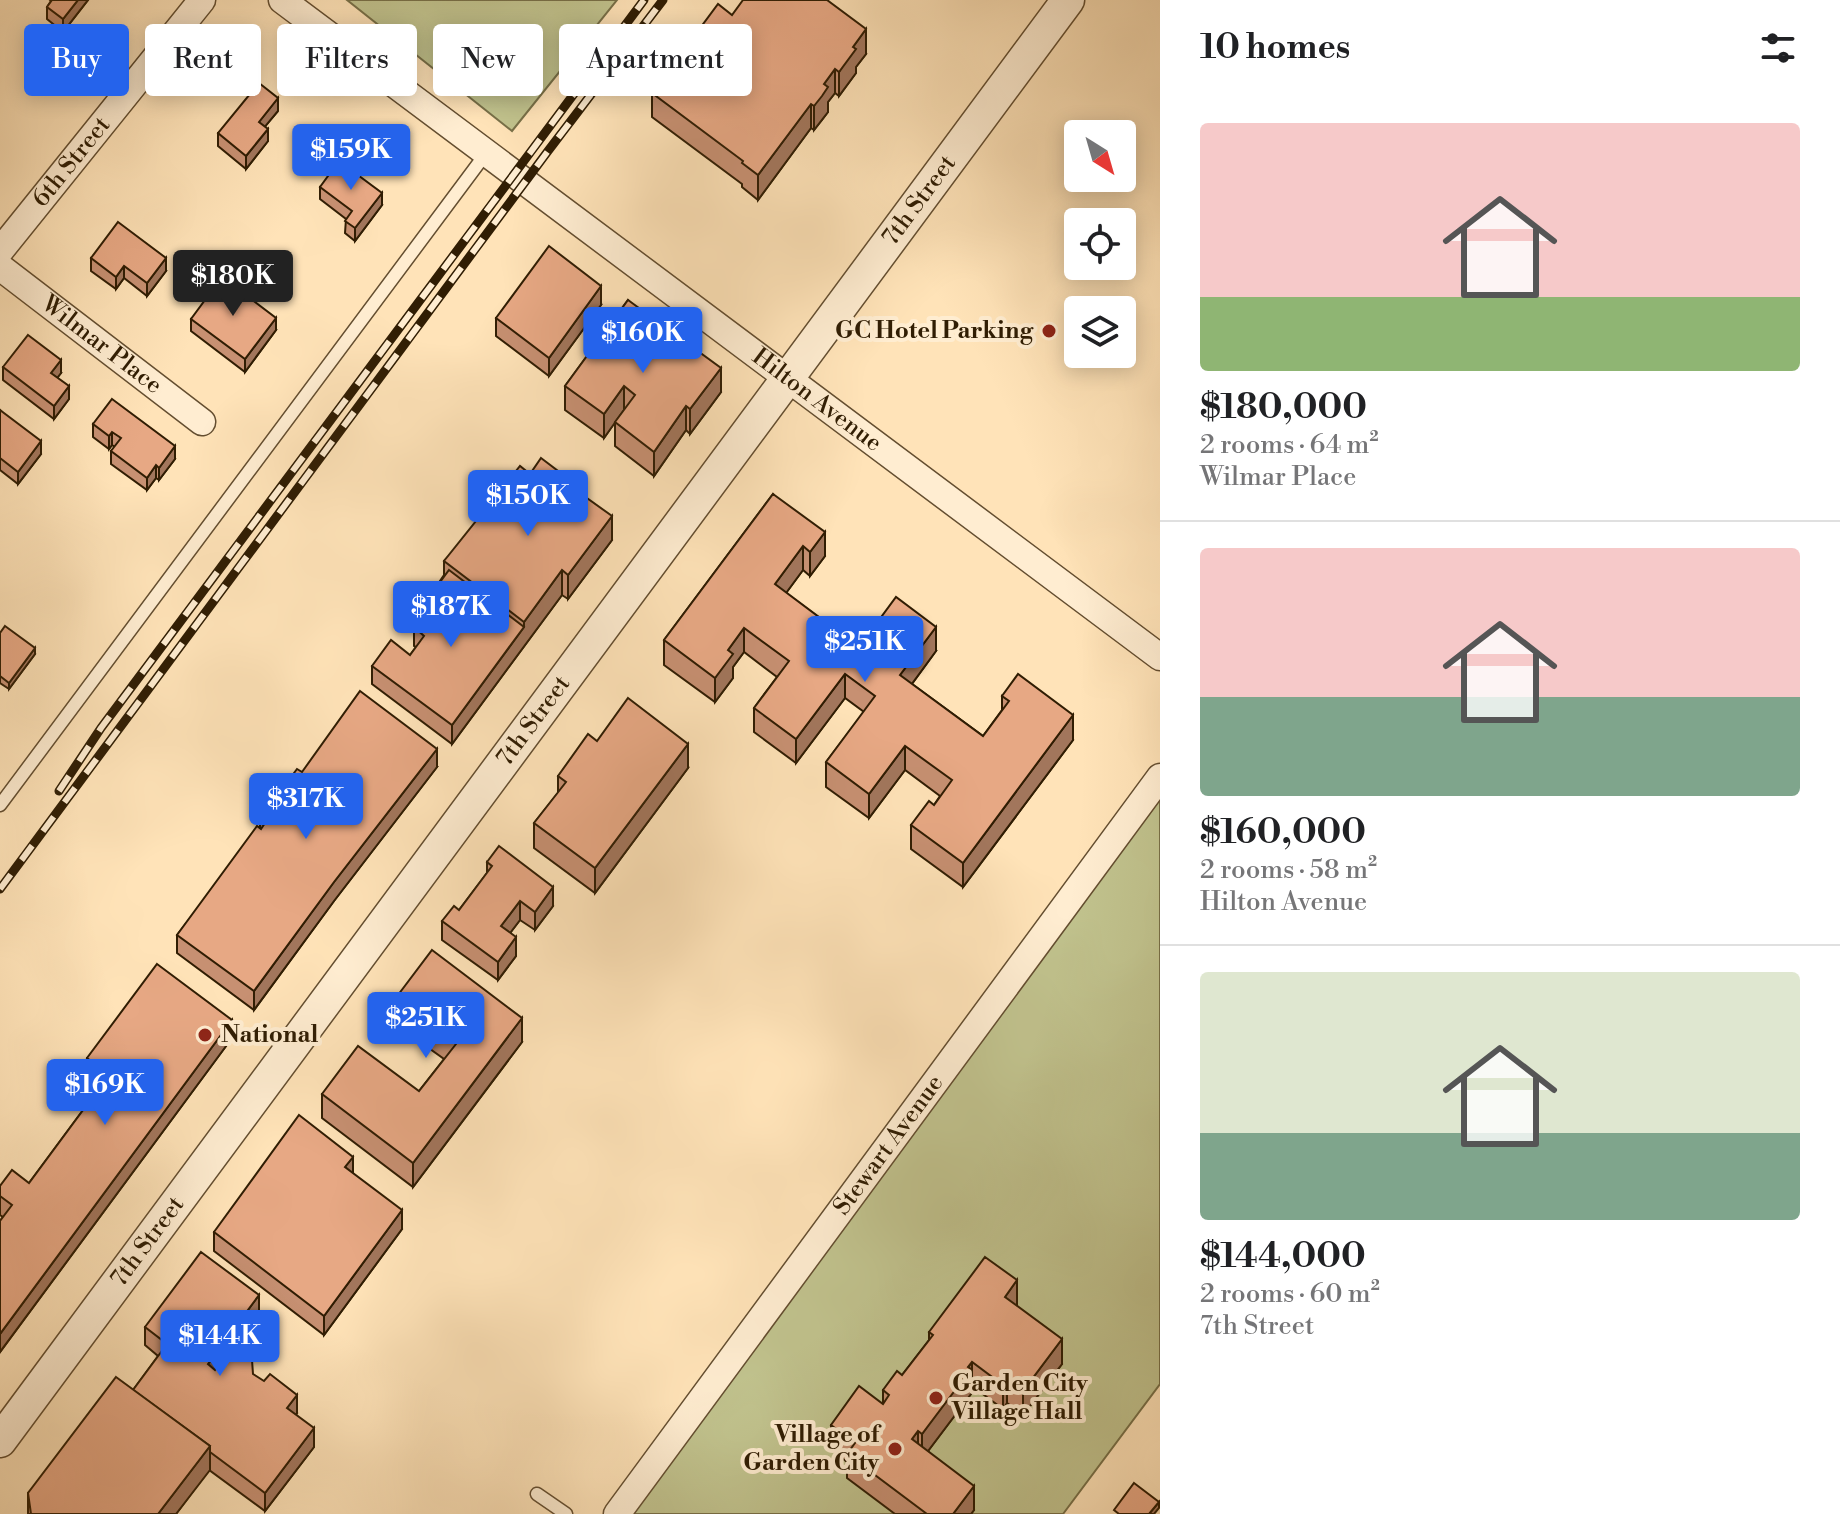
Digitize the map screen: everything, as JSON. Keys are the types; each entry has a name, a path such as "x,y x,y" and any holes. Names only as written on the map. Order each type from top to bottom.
{"street":[{"name":"6th Street","path":"0,251 202,0"},
{"name":"Hilton Avenue","path":"282,0 1160,657"},
{"name":"7th Street","path":"0,1441 1068,0"},
{"name":"Wilmar Place","path":"0,267 202,422"},
{"name":"Stewart Avenue","path":"617,1514 1160,777"}],"lane":[{"path":"0,805 487,152"},
{"path":"537,1494 566,1514"}],"green space":[{"path":"347,0 617,0 598,24 559,24 559,72 543,92 543,24 433,24 433,68 417,56 417,24 377,24"},
{"path":"468,96 540,96 512,131"},
{"path":"1160,777 1160,1384 1063,1514 614,1514"}],"building":[{"path":"52,0 78,0 63,19 47,7"},
{"path":"743,0 827,0 866,29 839,72 835,69 824,84 828,87 822,96 814,106 811,104 758,175 656,96 752,96 752,24 703,24 718,4 732,15"},
{"path":"261,85 278,98 259,122 268,129 246,156 218,133 248,96 261,96"},
{"path":"339,161 382,193 355,228 345,221 352,211 320,187"},
{"path":"118,222 166,258 147,283 124,266 116,277 91,258"},
{"path":"549,246 601,286 549,358 496,318"},
{"path":"222,277 276,318 245,359 191,319"},
{"path":"628,300 721,368 690,409 686,406 654,452 615,422 635,395 624,386 604,414 565,386"},
{"path":"28,335 61,360 51,373 69,386 54,406 3,367"},
{"path":"112,399 175,446 159,468 156,465 147,478 111,451 121,438 112,432 109,436 93,424"},
{"path":"0,410 41,441 18,472 0,458"},
{"path":"541,458 562,474 559,478 612,516 568,575 562,570 524,622 444,561 520,466 530,474"},
{"path":"773,494 825,532 810,552 803,546 775,584 859,647 896,597 936,627 900,675 983,736 1009,701 1002,696 1018,674 1073,715 963,863 911,825 929,801 934,805 952,780 905,746 869,794 826,762 875,696 845,674 796,739 754,708 789,661 744,628 728,650 733,654 715,678 664,640"},
{"path":"449,570 524,627 452,725 372,666 391,640 410,655 424,636 414,627 434,601 429,597"},
{"path":"5,626 35,648 9,683 0,676 0,633"},
{"path":"360,691 437,749 254,991 177,935 257,826 261,829 265,823 260,819 297,769 302,772"},
{"path":"628,698 688,744 595,868 534,823 566,782 558,776 588,734 597,741"},
{"path":"499,846 553,887 535,912 520,901 501,926 516,937 498,962 442,921 454,906 459,910 492,866 487,862"},
{"path":"432,950 522,1018 413,1163 322,1094 358,1046 419,1091 456,1044 395,999"},
{"path":"157,964 232,1020 0,1334 0,1221 12,1205 0,1196 0,1186 12,1170 29,1183 109,1075 87,1058"},
{"path":"299,1115 353,1157 345,1167 402,1210 324,1316 214,1232"},
{"path":"201,1252 259,1295 208,1364 215,1370 227,1354 240,1352 252,1360 253,1374 264,1381 270,1374 297,1395 287,1408 314,1428 265,1493 210,1452 210,1446 133,1390 167,1344 145,1327"},
{"name":"Garden City Village Hall","path":"985,1257 1017,1280 1005,1297 1062,1339 1023,1391 1007,1379 1003,1385 972,1362 968,1367 971,1369 922,1434 918,1431 912,1439 974,1486 953,1514 927,1514 847,1454 855,1443 831,1425 859,1386 883,1404 889,1395 883,1390 897,1371 902,1375 933,1335 929,1332"},
{"path":"116,1377 210,1446 158,1514 31,1514 28,1493"},
{"path":"1134,1483 1159,1502 1149,1514 1119,1514 1114,1510"}],"railway":[{"path":"59,791 101,728 644,0"},
{"path":"0,889 663,0"}],"place":[{"name":"GC Hotel Parking","path":"1049,331"},
{"name":"National","path":"205,1035"},
{"name":"Garden City Village Hall","path":"936,1398"},
{"name":"Village of Garden City","path":"895,1449"}]}
